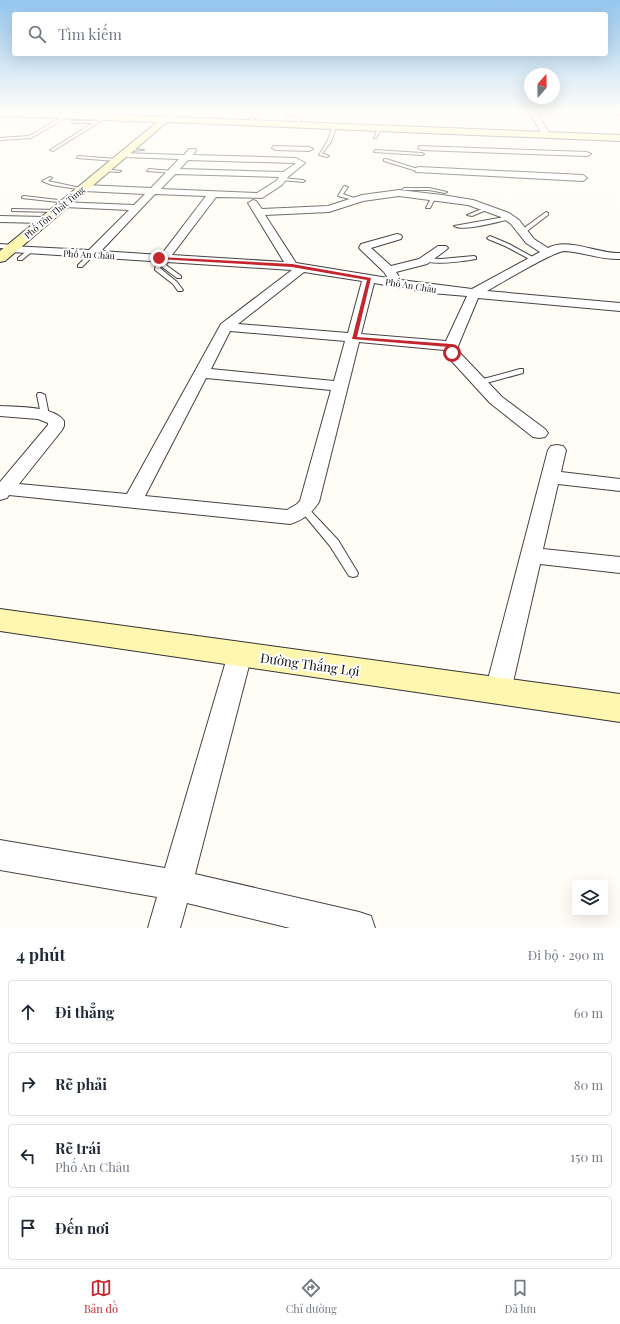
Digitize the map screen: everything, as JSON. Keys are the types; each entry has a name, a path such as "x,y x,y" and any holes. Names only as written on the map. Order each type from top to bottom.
{"main road":[{"name":"Phố Tôn Thất Tùng","path":"0,258 8,247 45,220 104,170 126,155"},
{"name":"Đường Thắng Lợi","path":"0,620 620,708"}],"street":[{"path":"402,191 419,170 421,155"},
{"path":"462,155 479,161 538,163 583,178"},
{"path":"419,170 479,161 538,163 580,155"},
{"path":"83,188 259,196 275,186 300,162 187,157 122,159"},
{"path":"92,254 187,157"},
{"path":"173,171 284,177"},
{"path":"258,212 329,209 362,198 402,191 470,202 489,208 510,218 530,241 548,253"},
{"path":"163,258 214,194"},
{"path":"132,502 226,327 297,266 258,212 249,196"},
{"path":"62,206 137,208"},
{"path":"0,219 45,220"},
{"path":"397,237 365,246 365,248 389,270 397,283"},
{"name":"Phố An Châu","path":"8,247 31,250 297,266 437,290 476,292 620,307"},
{"path":"539,433 496,400 458,361 452,353 451,346 476,292 534,260 560,247 610,256 620,256"},
{"path":"389,270 423,262 442,248"},
{"path":"1,490 290,517 304,509 309,502 369,279"},
{"path":"226,327 451,346"},
{"path":"201,373 341,386"},
{"path":"0,411 45,415 54,418 56,421 56,426 1,490"},
{"path":"498,691 557,450"},
{"path":"550,477 620,485"},
{"path":"531,555 620,565"},
{"path":"164,928 240,654"},
{"path":"0,855 176,885 360,928"}],"lane":[{"path":"78,157 122,159 130,155"},
{"path":"385,160 419,170"},
{"path":"149,170 173,171"},
{"path":"401,170 419,170"},
{"path":"284,177 303,181"},
{"path":"50,178 44,181 57,185 83,188"},
{"path":"346,187 340,195 355,200"},
{"path":"402,191 429,189 445,192"},
{"path":"24,197 62,206"},
{"path":"428,207 434,197"},
{"path":"14,210 62,206"},
{"path":"470,215 489,208"},
{"path":"522,232 534,225 539,218 546,214"},
{"path":"458,226 466,227 492,220 510,218"},
{"path":"490,238 507,245 534,260"},
{"path":"20,259 31,250"},
{"path":"80,266 92,254"},
{"path":"163,258 163,265 179,277"},
{"path":"163,258 157,269 175,283 180,290"},
{"path":"426,260 441,261 474,258"},
{"path":"479,383 520,371"},
{"path":"41,395 45,415"},
{"path":"304,509 334,543 353,573"}],"route":[{"path":"159,258 292,266 369,279 354,338 451,346 452,353"}]}
